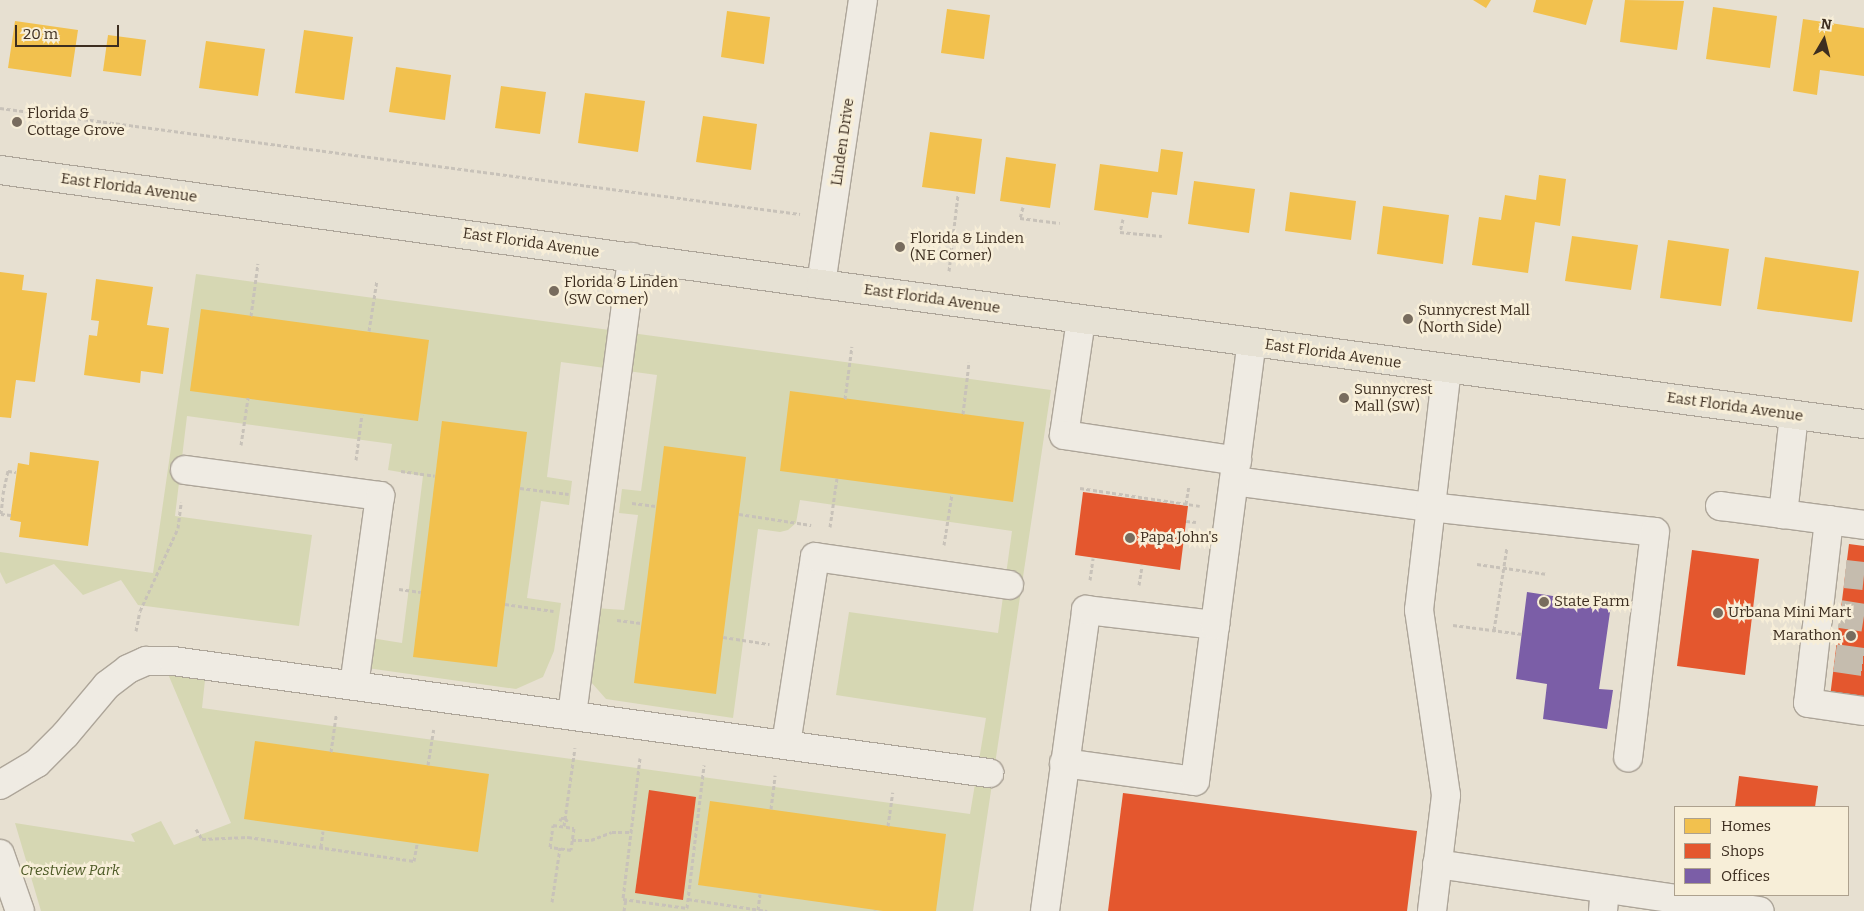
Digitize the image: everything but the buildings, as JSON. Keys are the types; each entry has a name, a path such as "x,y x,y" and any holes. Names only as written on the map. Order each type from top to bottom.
{"main road":[{"name":"East Florida Avenue","path":"0,170 1081,320 1864,424"}],"street":[{"name":"Linden Drive","path":"821,284 863,0"},
{"path":"576,715 632,257"},
{"path":"1081,320 1064,435 1235,471 1430,507 1655,532 1628,757"},
{"path":"1064,763 1194,781 1252,342"},
{"path":"1432,911 1446,795 1419,610 1447,369"},
{"path":"1783,514 1794,415"},
{"path":"185,470 380,496 354,685"},
{"path":"1720,506 1864,525"},
{"path":"1829,520 1834,572 1824,657 1808,703 1864,711"},
{"path":"786,744 801,648 820,558 1009,585"},
{"path":"1045,911 1086,610 1216,625"},
{"path":"0,785 37,764 65,735 107,685 128,669 146,661 173,660 989,773"},
{"path":"0,854 20,911"},
{"path":"1437,864 1604,900 1760,911"}],"path":[{"path":"0,108 801,214"},
{"path":"945,301 958,194"},
{"path":"1023,207 1020,218 1060,223"},
{"path":"1123,219 1120,232 1162,236"},
{"path":"251,316 258,263"},
{"path":"369,331 377,280"},
{"path":"845,399 852,346"},
{"path":"963,414 969,362"},
{"path":"236,476 248,398"},
{"path":"351,492 362,414"},
{"path":"128,669 140,611 178,528 185,470"},
{"path":"11,515 1,514 3,494 8,471 16,472"},
{"path":"820,558 837,478"},
{"path":"1080,488 1230,511"},
{"path":"940,575 952,494"},
{"path":"739,514 820,526 820,558"},
{"path":"1494,630 1512,516"},
{"path":"1477,564 1547,574"},
{"path":"1420,620 1522,634"},
{"path":"723,637 801,648"},
{"path":"564,826 576,715"},
{"path":"644,725 622,899 687,908 708,733"},
{"path":"560,821 561,818 565,818"},
{"path":"565,818 568,822"},
{"path":"553,825 564,826 574,828 571,850 550,847 553,825"},
{"path":"196,828 202,839 248,837 414,861 417,844"},
{"path":"321,847 324,831"},
{"path":"572,840 591,840 612,832 631,832"},
{"path":"552,902 560,848"},
{"path":"758,910 760,894"},
{"path":"624,911 626,899"},
{"path":"688,899 767,911"}],"green space":[{"name":"Crestview Park","path":"196,274 1051,390 973,911 41,911 15,823 135,842 131,834 161,821 174,845 231,823 168,674 205,680 202,708 970,814 986,718 836,695 849,612 998,633 1012,531 800,500 796,523 788,530 780,532 758,529 733,718 606,699 591,682 585,665 595,608 624,610 638,515 619,513 622,489 641,491 657,375 561,362 547,477 572,481 569,505 541,501 527,598 561,603 554,651 543,677 516,689 367,668 371,638 402,643 423,476 388,470 392,444 187,416 175,516 312,535 299,626 138,605 121,580 83,595 54,564 6,584 0,572 0,552 153,573"}],"tunnel":[{"path":"1845,574 1864,576"},
{"path":"1840,614 1864,618"},
{"path":"1835,658 1864,662"}],"place":[{"name":"Florida & Cottage Grove","path":"17,122"},
{"name":"Florida & Linden (NE Corner)","path":"900,247"},
{"name":"Florida & Linden (SW Corner)","path":"554,291"},
{"name":"Sunnycrest Mall (North Side)","path":"1408,319"},
{"name":"Sunnycrest Mall (SW)","path":"1344,398"},
{"name":"Papa John's","path":"1130,538"},
{"name":"State Farm","path":"1544,602"},
{"name":"Urbana Mini Mart","path":"1718,613"},
{"name":"Marathon","path":"1851,636"}]}
